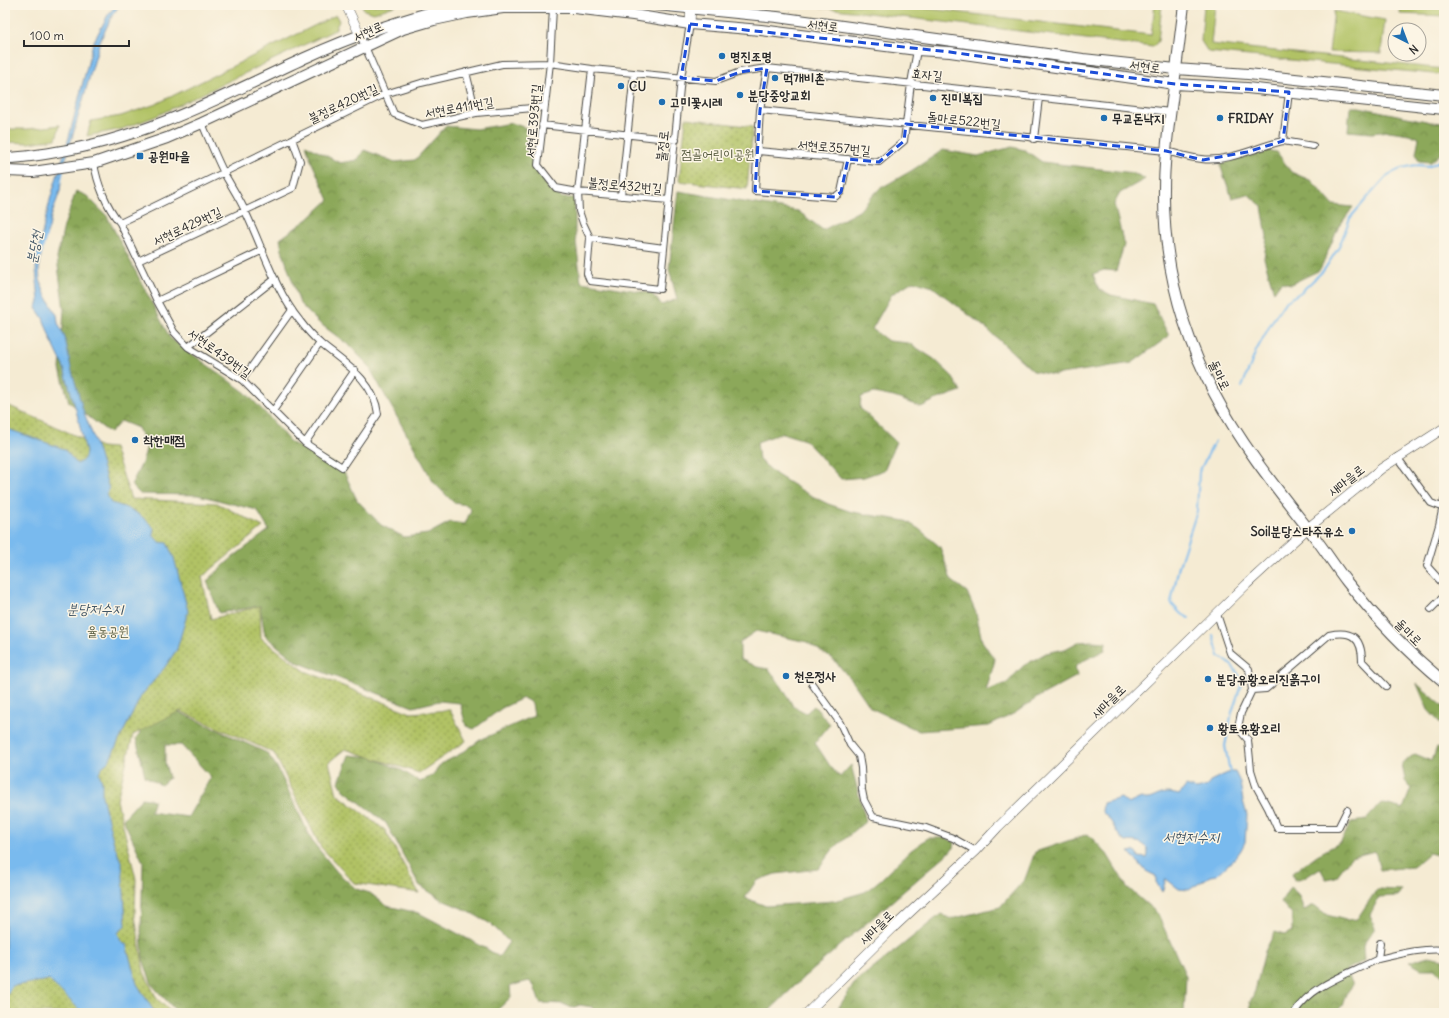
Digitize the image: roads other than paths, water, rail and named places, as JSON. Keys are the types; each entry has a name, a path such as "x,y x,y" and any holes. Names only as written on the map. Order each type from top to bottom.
{"main road":[{"name":"서현로","path":"5,158 35,156 82,148 141,131 195,110 308,57 360,35 409,18 458,5"},
{"name":"서현로","path":"657,5 691,7 777,17 1084,59 1176,69 1248,74 1444,95"},
{"name":"돌마로","path":"1184,5 1166,151 1164,190 1166,241 1176,291 1189,337 1214,393 1230,422 1267,474 1348,583 1392,636 1444,682"},
{"name":"서현로","path":"5,171 33,172 89,164 167,138 202,123 403,29 466,13 503,8 593,10 690,24 761,30 917,50 950,52 1174,84 1290,92 1444,109"}],"street":[{"path":"346,5 360,35"},
{"name":"불정로","path":"590,238 587,274 590,281 660,290 681,78 690,24 691,7"},
{"name":"서현로393번길","path":"553,8 550,63 538,164 556,188 578,192"},
{"name":"서현로411번길","path":"360,35 394,114 422,125 476,113 544,107"},
{"name":"서현로357번길","path":"758,151 879,162 904,141 911,83 917,50"},
{"name":"불정로420번길","path":"120,223 385,94 421,83 502,64 550,63 681,78"},
{"path":"767,68 760,110 755,191 836,197 841,192 848,159"},
{"name":"효자길","path":"681,78 716,81 740,72 767,68 1171,112"},
{"path":"592,69 578,192 579,210 583,223 590,238 664,248"},
{"path":"466,72 476,113"},
{"path":"622,196 634,73"},
{"path":"1290,92 1283,141 1313,146"},
{"path":"1034,139 1039,98"},
{"name":"돌마로522번길","path":"760,110 906,124 1034,139 1166,151 1203,160 1247,152 1269,144 1283,141"},
{"path":"202,123 224,172 246,211 275,279 292,310 320,344 355,370 305,443"},
{"path":"542,125 676,140"},
{"name":"서현로429번길","path":"138,261 293,188 300,162 292,139"},
{"name":"서현로439번길","path":"89,164 114,215 120,223 157,302 174,332 188,347 242,380 281,421 305,443 342,467 378,414 378,407 361,377 355,370"},
{"name":"불정로432번길","path":"578,192 669,200"},
{"path":"157,302 262,250"},
{"path":"188,347 275,279"},
{"path":"242,380 292,310"},
{"path":"273,411 320,344"},
{"name":"새마을로","path":"807,1013 894,927 976,851 1041,785 1247,584 1308,528 1345,497 1397,457 1444,428"},
{"path":"1397,457 1431,503 1443,504 1439,525 1427,566 1444,585"},
{"path":"1431,610 1444,596"},
{"path":"1217,614 1230,653 1250,669 1252,690 1241,713 1238,728 1248,740 1251,770 1256,786 1277,828 1338,828 1347,810"},
{"path":"1252,690 1266,689 1329,635 1340,633 1348,633 1357,640 1362,652 1362,662 1386,686"},
{"path":"812,684 840,723 850,745 859,756 864,800 873,817 926,828 953,838 976,851"},
{"path":"1378,959 1380,943"},
{"path":"1294,1013 1314,992 1334,979 1378,959 1410,952 1434,949 1444,950"},
{"path":"5,1009 7,1013"}],"water":[{"name":"분당저수지","path":"116,5 120,5 113,14 100,41 60,179 60,191 42,248 39,270 44,292 57,315 58,323 65,338 71,368 83,410 93,436 109,489 106,495 111,503 129,509 144,518 154,528 153,535 159,542 167,543 174,558 188,611 177,649 165,667 141,696 109,761 103,766 99,773 102,782 102,796 114,844 122,864 126,925 118,933 121,941 126,944 137,984 155,1013 83,1013 49,980 12,986 7,995 5,991 5,428 64,449 77,464 82,461 85,456 86,452 76,410 63,365 51,340 43,318 36,308 39,302 36,259 50,200 69,137 93,43 108,15"},
{"name":"서현저수지","path":"1230,772 1235,772 1240,782 1247,815 1245,842 1241,850 1236,857 1217,875 1210,876 1189,890 1179,889 1166,879 1162,892 1156,882 1156,876 1146,871 1129,852 1133,851 1137,853 1139,857 1147,858 1147,849 1139,842 1126,842 1122,839 1109,819 1102,812 1103,803 1121,798 1128,804 1141,798 1148,799 1166,793 1179,795 1186,786 1196,789 1201,788 1207,786 1212,780"}],"waterway":[{"path":"1242,387 1256,351 1273,320 1285,302 1301,292 1324,270 1339,247 1350,218 1369,196 1388,175 1402,168 1416,165 1430,166 1444,157"},
{"name":"분당천","path":"60,183 63,171"},
{"name":"분당천","path":"40,256 46,235"},
{"path":"1189,618 1180,613 1171,603 1179,566 1197,511 1199,472 1215,441"},
{"path":"1213,635 1219,656 1233,667 1238,673 1242,682 1232,712 1225,746 1230,772"}],"place":[{"name":"명진조명","path":"722,56"},
{"name":"먹개비촌","path":"775,78"},
{"name":"CU","path":"621,86"},
{"name":"분당중앙교회","path":"740,95"},
{"name":"진미복집","path":"933,98"},
{"name":"고미꽃시레","path":"662,102"},
{"name":"무교돈낙지","path":"1104,118"},
{"name":"FRIDAY","path":"1220,118"},
{"name":"공원마을","path":"140,156"},
{"name":"착한매점","path":"135,440"},
{"name":"Soil분당스타주유소","path":"1352,531"},
{"name":"천은정사","path":"786,676"},
{"name":"분당유황오리진흙구이","path":"1208,679"},
{"name":"황토유황오리","path":"1210,728"}],"park label":[{"name":"점골어린이공원","path":"718,154"},
{"name":"율동공원","path":"108,631"}]}
